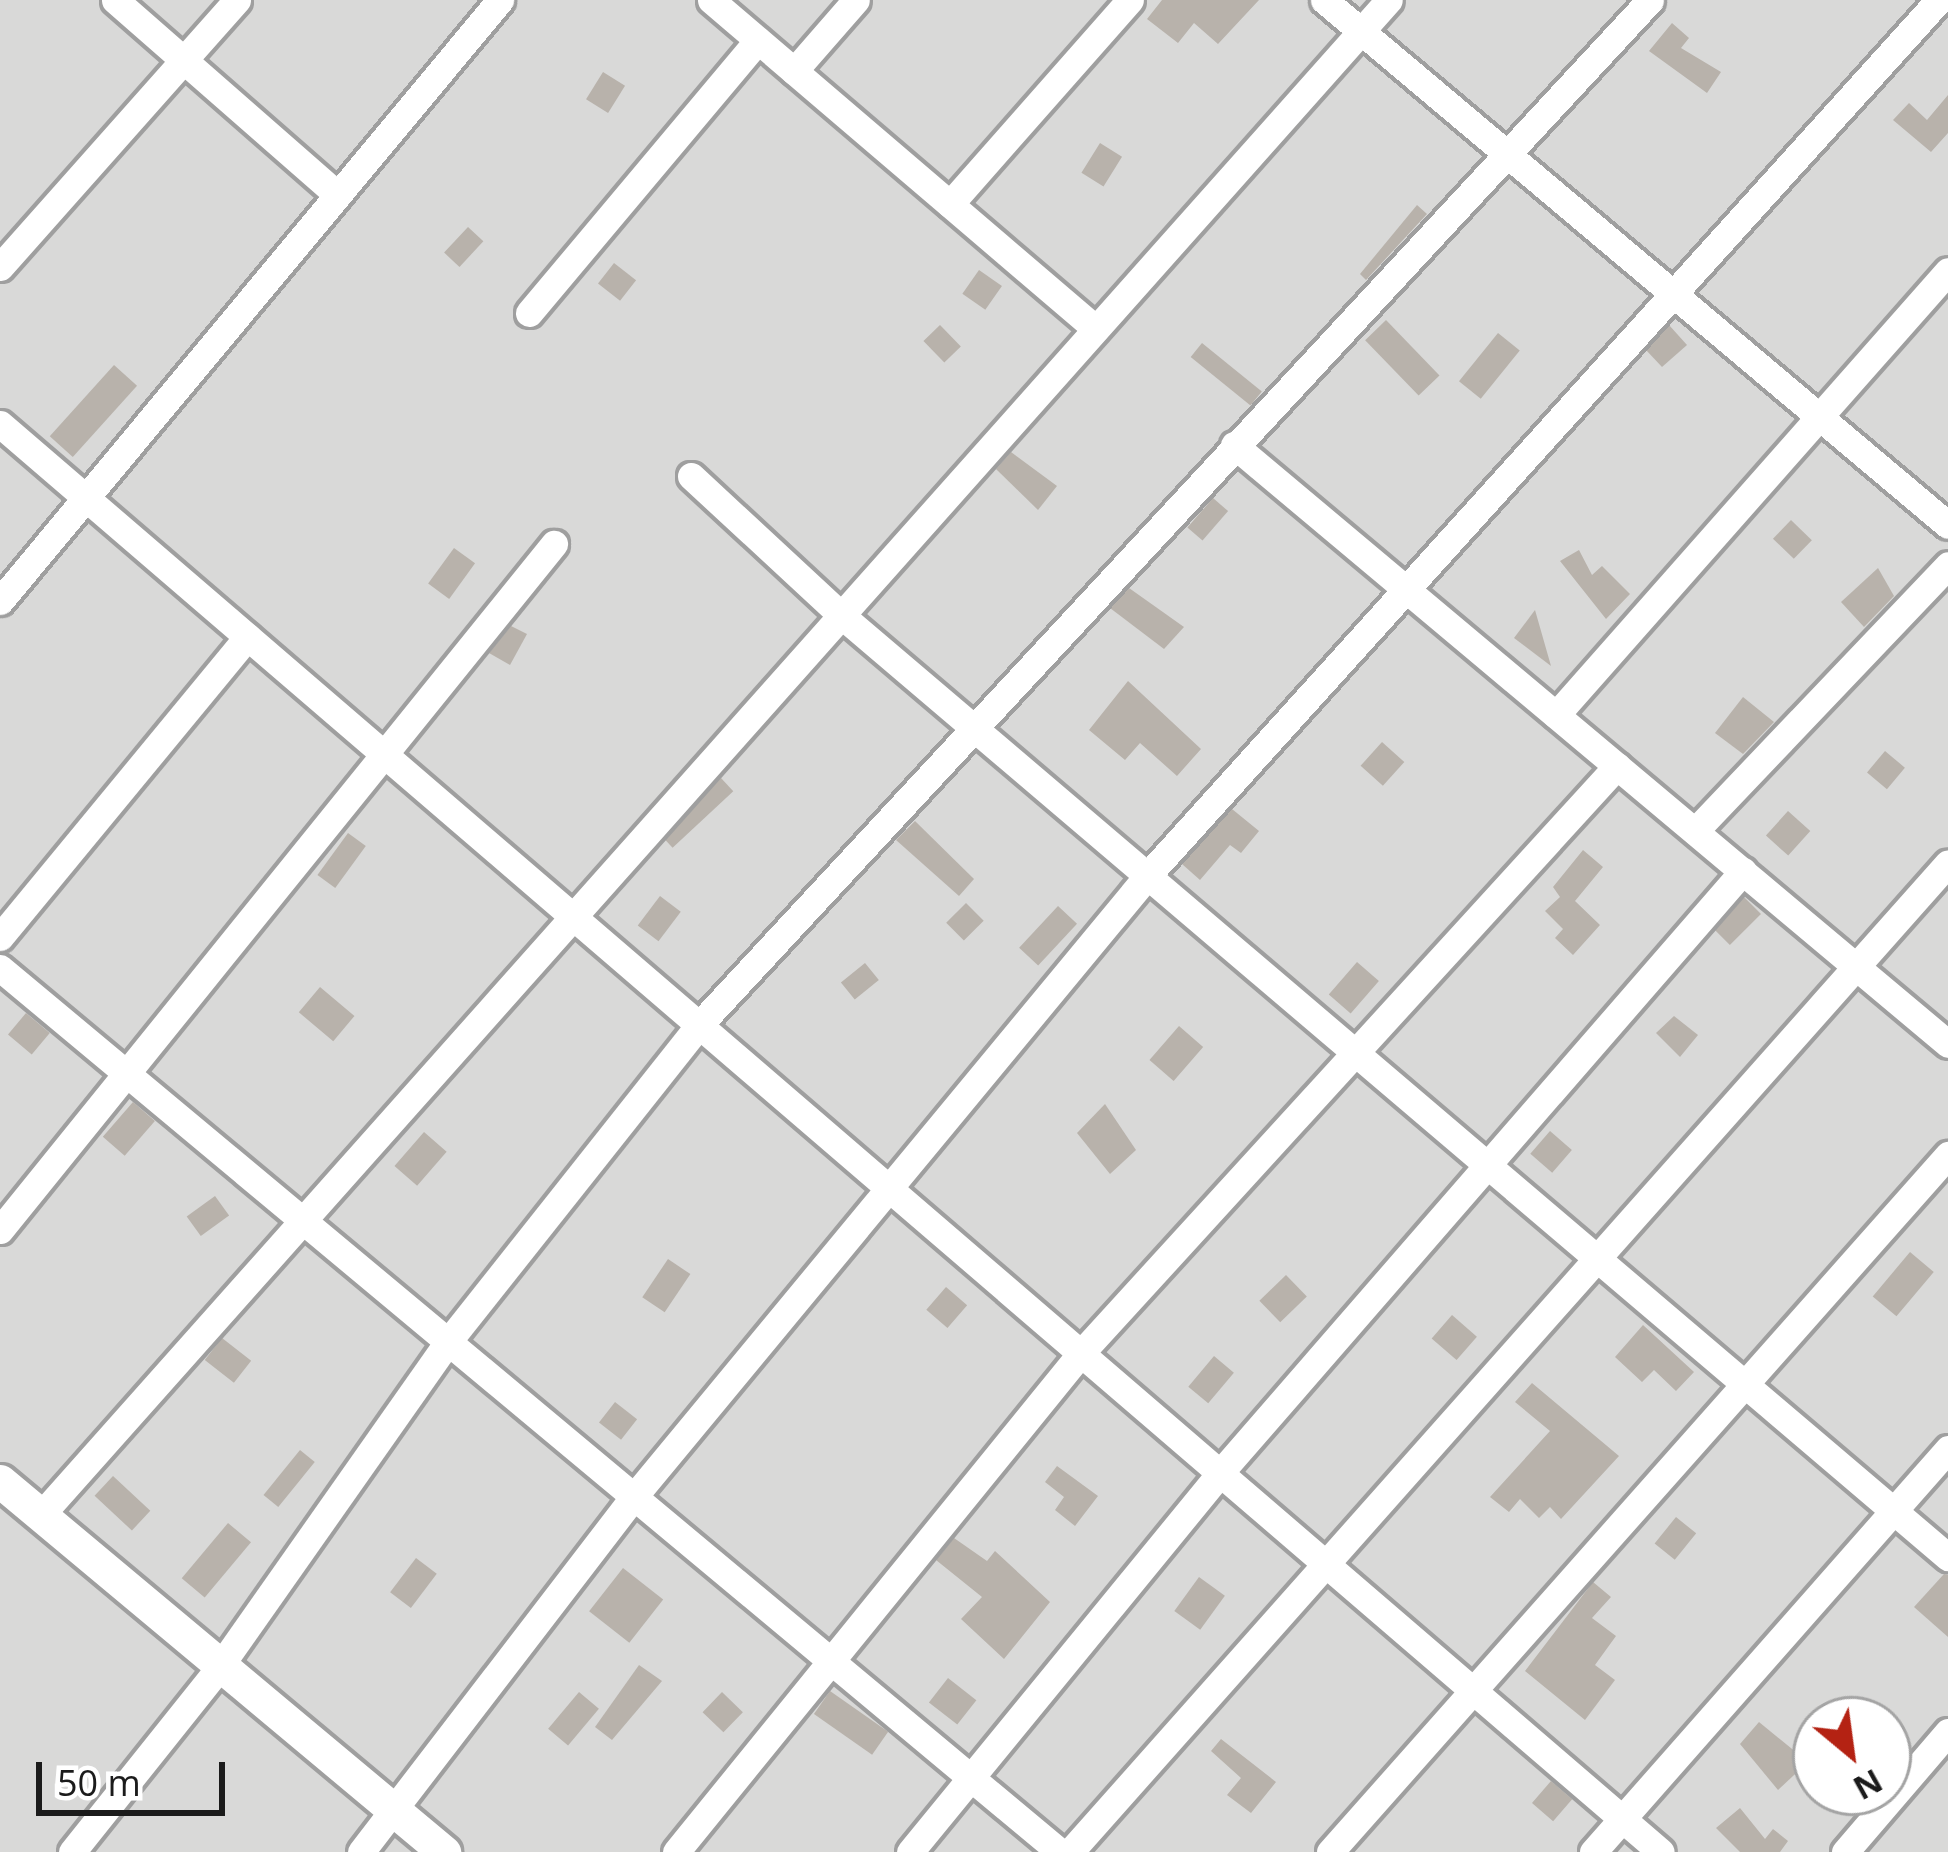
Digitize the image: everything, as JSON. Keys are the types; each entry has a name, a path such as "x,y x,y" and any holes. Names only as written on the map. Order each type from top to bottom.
{"street":[{"path":"115,0 338,196"},
{"path":"0,267 237,0"},
{"path":"0,602 500,0"},
{"path":"711,0 1096,329"},
{"path":"794,70 856,0"},
{"path":"950,204 1130,0"},
{"path":"1324,0 1948,525"},
{"path":"40,1516 1389,0"},
{"path":"72,1852 218,1669 447,1343 699,1024 1650,0"},
{"path":"361,1852 632,1498 886,1185 1148,875 1939,0 1948,8"},
{"path":"529,313 758,40"},
{"path":"1556,715 1815,413 1948,271"},
{"path":"0,424 1661,1852"},
{"path":"1234,445 1948,1044"},
{"path":"691,476 841,615 977,723 1148,875 1948,1557"},
{"path":"0,1230 554,544"},
{"path":"1695,831 1948,565"},
{"path":"0,937 247,637"},
{"path":"676,1852 1081,1353 1617,766"},
{"path":"1070,1852 1601,1263 1861,970 1948,863"},
{"path":"910,1852 1219,1474 1743,871"},
{"path":"0,968 826,1662 971,1775 1060,1852"},
{"path":"1330,1852 1948,1155"},
{"path":"1593,1852 1948,1449"},
{"path":"0,1481 218,1669 445,1852"},
{"path":"1845,1852 1948,1732"}],"shaded area":[{"path":"0,0 1948,0 1948,1852 0,1852"}],"building":[{"path":"1162,0 1259,0 1218,44 1194,23 1178,43 1147,19"},
{"path":"1672,23 1689,38 1681,48 1721,72 1707,93 1649,51"},
{"path":"603,72 625,86 608,113 586,99"},
{"path":"1948,95 1948,133 1931,152 1893,120 1909,103 1927,120"},
{"path":"1100,143 1122,157 1104,186 1081,173"},
{"path":"1417,205 1427,214 1366,280 1360,274"},
{"path":"468,227 483,241 459,267 444,253"},
{"path":"614,263 636,280 620,301 598,283"},
{"path":"979,270 1002,286 985,310 962,294"},
{"path":"1386,320 1439,375 1419,396 1365,340"},
{"path":"940,325 961,347 944,363 923,341"},
{"path":"1669,325 1687,345 1662,367 1646,350"},
{"path":"1498,333 1520,351 1481,399 1459,381"},
{"path":"1202,343 1262,391 1251,405 1191,357"},
{"path":"114,365 137,386 73,457 50,436"},
{"path":"1011,452 1057,486 1038,510 996,469"},
{"path":"1213,498 1228,511 1203,541 1187,527"},
{"path":"1791,520 1812,540 1794,559 1773,539"},
{"path":"454,548 475,563 449,599 428,584"},
{"path":"1579,550 1592,575 1602,566 1630,594 1606,619 1560,561"},
{"path":"1878,568 1894,596 1864,627 1841,602"},
{"path":"1129,588 1184,627 1164,649 1110,608"},
{"path":"1535,610 1551,666 1514,638"},
{"path":"511,626 527,634 510,665 489,653"},
{"path":"1128,681 1201,749 1177,776 1140,743 1125,760 1089,730"},
{"path":"1743,697 1774,722 1743,754 1715,733"},
{"path":"1382,742 1404,762 1383,786 1361,766"},
{"path":"1885,751 1905,768 1887,789 1867,772"},
{"path":"721,778 733,791 673,848 660,835"},
{"path":"1232,809 1259,831 1241,853 1230,845 1200,880 1182,864"},
{"path":"1788,811 1810,831 1788,856 1766,836"},
{"path":"915,821 974,879 959,896 896,840"},
{"path":"348,833 366,846 335,888 317,875"},
{"path":"1583,850 1603,867 1575,901 1600,925 1573,955 1555,938 1563,929 1545,911 1560,897 1553,887"},
{"path":"660,896 681,912 658,941 638,926"},
{"path":"1744,897 1761,914 1730,945 1713,928"},
{"path":"966,903 984,921 964,940 946,923"},
{"path":"1058,906 1077,924 1038,965 1019,948"},
{"path":"1357,962 1379,981 1351,1013 1329,994"},
{"path":"865,963 879,980 855,1000 841,983"},
{"path":"320,987 354,1016 333,1041 299,1012"},
{"path":"26,1013 50,1033 32,1054 8,1034"},
{"path":"1674,1016 1698,1035 1680,1057 1656,1033"},
{"path":"1179,1026 1203,1047 1174,1081 1149,1060"},
{"path":"133,1102 155,1121 125,1156 103,1137"},
{"path":"1105,1104 1136,1150 1110,1174 1077,1133"},
{"path":"1550,1131 1572,1150 1552,1173 1530,1154"},
{"path":"424,1132 447,1152 417,1186 394,1166"},
{"path":"215,1196 229,1215 201,1236 187,1217"},
{"path":"1910,1252 1934,1272 1896,1316 1873,1296"},
{"path":"668,1259 690,1274 665,1312 642,1297"},
{"path":"1286,1275 1307,1297 1280,1322 1259,1301"},
{"path":"946,1287 967,1305 947,1328 926,1310"},
{"path":"1452,1315 1477,1337 1457,1360 1432,1338"},
{"path":"1643,1325 1694,1372 1676,1391 1654,1370 1642,1382 1615,1357"},
{"path":"222,1338 251,1361 234,1383 205,1360"},
{"path":"1214,1356 1234,1373 1208,1403 1188,1387"},
{"path":"1532,1383 1619,1456 1561,1519 1550,1507 1539,1518 1520,1499 1509,1512 1490,1497 1550,1431 1515,1402"},
{"path":"615,1402 637,1419 621,1440 599,1422"},
{"path":"300,1450 315,1462 278,1507 263,1495"},
{"path":"1057,1466 1098,1496 1075,1526 1055,1510 1064,1497 1045,1482"},
{"path":"113,1476 150,1511 132,1531 95,1496"},
{"path":"1676,1517 1696,1533 1675,1560 1655,1543"},
{"path":"228,1523 251,1542 205,1597 182,1578"},
{"path":"954,1538 987,1561 995,1551 1050,1602 1004,1659 961,1619 982,1597 936,1560"},
{"path":"416,1558 437,1574 411,1608 390,1592"},
{"path":"623,1568 663,1599 629,1643 589,1611"},
{"path":"1948,1575 1948,1637 1914,1607"},
{"path":"1199,1577 1225,1596 1200,1630 1174,1611"},
{"path":"1593,1582 1611,1597 1592,1618 1616,1636 1595,1665 1615,1680 1585,1720 1525,1671"},
{"path":"639,1665 662,1681 612,1740 595,1727"},
{"path":"948,1678 976,1700 957,1725 929,1702"},
{"path":"830,1691 888,1732 872,1755 814,1714"},
{"path":"579,1692 599,1709 568,1745 548,1729"},
{"path":"722,1692 743,1712 723,1732 703,1712"},
{"path":"1759,1722 1792,1749 1792,1777 1778,1790 1740,1744"},
{"path":"1221,1739 1276,1782 1251,1813 1227,1795 1241,1778 1211,1751"},
{"path":"1551,1781 1572,1799 1553,1821 1532,1803"},
{"path":"1740,1808 1765,1839 1773,1829 1788,1841 1780,1852 1740,1852 1716,1828"}]}
